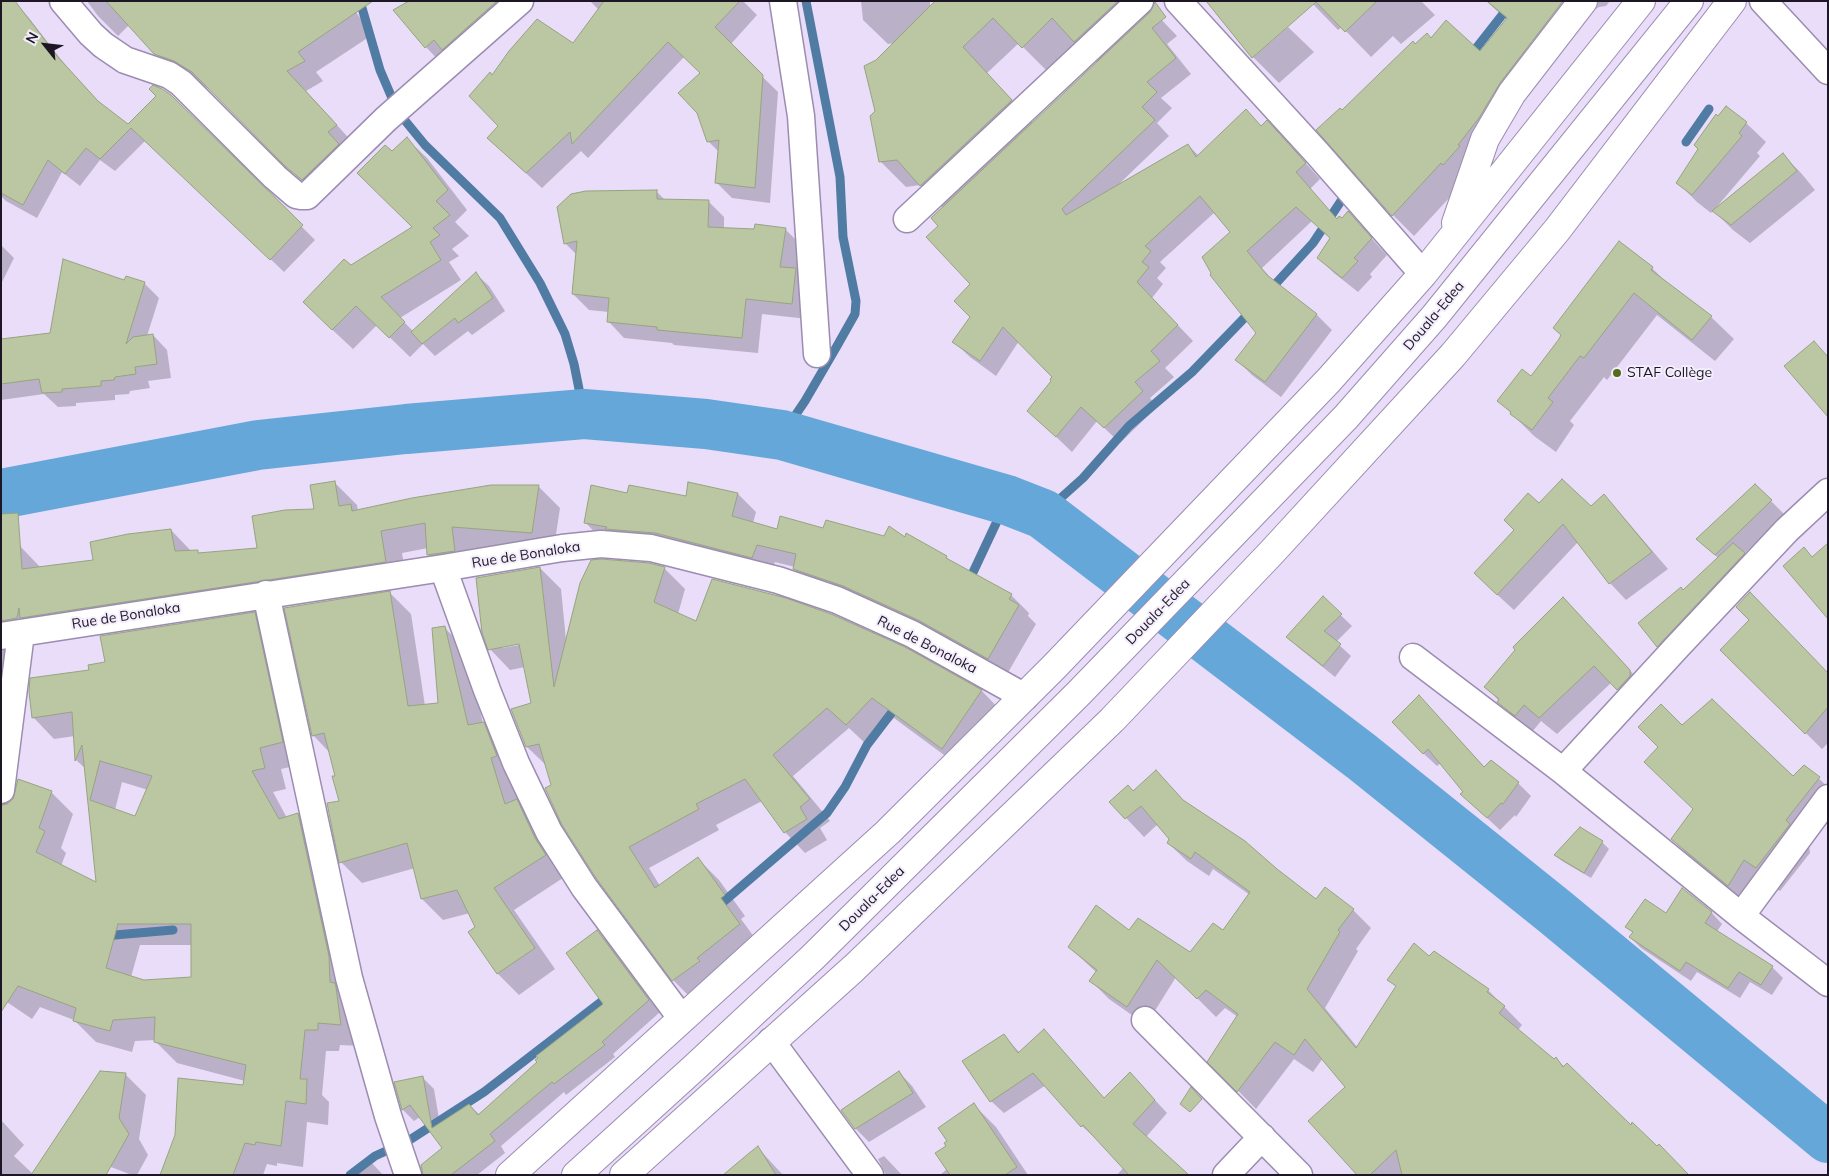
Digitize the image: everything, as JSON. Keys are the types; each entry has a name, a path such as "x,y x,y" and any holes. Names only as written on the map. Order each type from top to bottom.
{"main road":[{"path":"1448,244 1485,139 1512,93 1583,1"},
{"path":"510,1175 888,832 1053,668 1329,380 1423,274 1641,1"},
{"name":"Douala-Edea","path":"576,1175 813,957 1079,693 1346,417 1434,317 1689,1"},
{"path":"624,1175 854,968 1112,720 1272,552 1453,356 1557,230 1732,1"}],"street":[{"path":"63,1 91,34 117,55 125,60 169,75 181,84 275,177 296,195 307,196 386,119 520,1"},
{"path":"783,1 800,116 817,354"},
{"path":"907,219 1140,1"},
{"path":"1178,1 1318,154 1423,274"},
{"path":"1763,1 1828,71"},
{"path":"1563,770 1787,530 1828,492"},
{"name":"Rue de Bonaloka","path":"11,634 601,544 651,548 778,580 837,600 912,634 1025,697"},
{"path":"443,568 512,754 549,832 584,887 682,1019"},
{"path":"266,594 349,978 388,1116 408,1175"},
{"path":"1,790 11,634"},
{"path":"1414,657 1563,770 1741,916 1828,983"},
{"path":"1741,916 1828,798"},
{"path":"1145,1020 1299,1175"},
{"path":"772,1041 870,1175"},
{"path":"1226,1175 1262,1137"}],"building":[{"path":"1,1 15,1 57,56 98,101 128,124 156,96 149,89 153,85 171,95 303,225 270,260 131,128 100,159 86,148 65,174 48,160 23,205 1,193"},
{"path":"106,1 373,1 298,52 305,61 287,71 337,125 328,132 339,144 302,180 285,166 192,72 174,61 154,54"},
{"path":"409,1 497,1 442,50 434,40 425,48 393,10"},
{"path":"604,1 740,1 715,27 763,75 755,188 715,183 719,140 707,142 697,113 678,93 700,73 668,42 572,144 570,132 526,173 487,138 498,126 469,96 490,72 492,75 509,51 537,19 573,43"},
{"path":"935,1 1118,1 1074,42 1052,18 1022,48 993,18 963,47 1012,100 920,186 897,160 879,162 870,116 875,111 864,66 876,60"},
{"path":"1206,1 1377,1 1345,32 1316,2 1252,58"},
{"path":"1487,1 1563,1 1500,83 1479,118 1458,145 1460,146 1443,165 1441,163 1392,216 1316,130 1340,108 1342,110 1413,41 1415,44 1427,33 1431,38 1446,20 1480,51 1507,18"},
{"path":"1155,2 1166,17 1152,28 1176,58 1147,82 1157,92 1142,107 1155,120 1062,209 1066,215 1188,144 1196,157 1246,109 1261,126 1267,120 1306,163 1296,172 1337,219 1339,216 1342,218 1348,211 1372,238 1354,258 1358,261 1342,278 1317,258 1330,238 1296,207 1247,251 1267,275 1317,314 1265,382 1235,360 1256,333 1210,275 1211,273 1202,257 1230,232 1200,196 1145,246 1151,251 1142,262 1149,267 1137,282 1178,325 1151,351 1160,361 1135,382 1143,391 1104,428 1081,407 1056,437 1027,411 1051,381 1052,377 1003,327 980,361 952,342 970,317 954,301 970,284 926,237 938,226 931,218 1150,12"},
{"path":"1726,106 1747,122 1739,133 1742,136 1692,195 1676,183 1698,149 1694,145 1716,114 1718,116"},
{"path":"407,137 448,190 436,201 450,215 433,228 440,235 430,242 441,260 381,297 405,322 389,338 356,306 332,330 303,302 344,259 351,265 412,227 357,173 385,145 392,151"},
{"path":"1783,153 1797,171 1731,225 1712,211"},
{"path":"657,190 657,199 709,200 708,227 754,229 755,224 786,228 780,267 796,268 792,304 746,299 742,338 657,330 657,327 607,322 609,298 572,294 577,241 564,244 557,207 571,194 586,191"},
{"path":"1619,241 1653,267 1651,270 1712,316 1692,340 1634,293 1584,358 1580,356 1548,398 1553,402 1532,430 1510,414 1511,412 1497,401 1522,369 1531,376 1561,335 1553,328"},
{"path":"63,259 124,280 126,276 145,282 126,344 133,337 153,334 157,364 135,367 136,374 115,377 114,380 101,381 101,386 62,389 62,392 42,393 39,379 1,384 1,339 50,333"},
{"path":"476,272 493,298 458,323 455,318 422,344 411,332"},
{"path":"1814,341 1828,357 1828,417 1784,366"},
{"path":"1562,479 1591,506 1604,494 1652,552 1609,584 1563,524 1497,595 1474,573 1514,530 1504,520 1528,493 1539,503"},
{"path":"335,481 339,506 351,504 352,511 412,498 491,485 539,485 532,533 452,527 455,551 427,555 425,523 381,531 386,562 20,618 19,608 17,618 1,621 1,514 18,513 22,569 93,560 90,542 128,534 171,529 175,551 198,550 198,553 257,548 252,516 285,510 314,509 310,485"},
{"path":"688,482 738,493 732,516 777,529 780,516 823,528 826,520 884,536 889,526 905,537 906,533 947,556 946,558 1012,594 1009,599 1019,605 988,659 918,620 843,586 793,569 796,554 757,545 752,558 655,533 605,529 607,527 584,523 591,485 627,493 629,485 686,496"},
{"path":"1755,484 1772,500 1715,555 1696,539"},
{"path":"1733,543 1745,553 1657,647 1638,623 1681,587 1683,590"},
{"path":"1828,543 1828,619 1783,566 1804,547 1812,557"},
{"path":"601,559 649,563 665,567 654,602 696,621 712,579 786,598 831,614 905,647 982,690 942,749 872,698 846,725 827,708 773,755 810,799 800,807 807,819 784,833 745,779 696,804 699,809 629,847 655,888 698,857 725,895 721,898 740,924 697,958 700,961 672,981 596,878 562,825 545,788 551,785 539,744 526,747 511,709 531,703 519,644 488,650 482,633 476,578 540,567 554,687 580,583 591,560"},
{"path":"390,591 408,706 438,703 432,628 445,626 468,725 484,722 497,756 491,758 505,804 517,799 535,838 546,855 494,888 535,948 497,974 468,932 475,927 457,890 421,899 407,843 339,863 327,803 339,801 332,776 335,776 324,733 312,736 284,608"},
{"path":"1750,592 1828,673 1828,707 1805,734 1720,650 1749,620 1736,607"},
{"path":"1323,596 1342,614 1324,631 1341,644 1323,666 1286,637"},
{"path":"1563,597 1630,670 1630,676 1617,690 1594,666 1539,718 1524,705 1515,716 1497,702 1499,699 1484,687 1515,650 1513,647"},
{"path":"255,612 283,742 260,748 265,768 252,771 279,819 298,813 329,956 330,982 335,983 336,987 341,1025 318,1023 318,1030 305,1030 300,1079 307,1079 306,1104 286,1101 281,1146 256,1142 255,1145 245,1143 233,1175 160,1175 175,1135 178,1078 243,1085 246,1065 154,1042 155,1017 113,1020 110,1031 73,1021 76,1008 18,986 1,1012 1,807 13,799 18,779 52,791 39,828 45,831 36,852 96,882 82,745 75,761 72,712 32,718 29,692 30,678 89,670 88,665 105,662 100,636","holes":["100,761 152,776 135,816 90,800","118,924 191,924 191,977 144,980 106,968"]},
{"path":"1419,695 1484,767 1491,760 1519,782 1503,804 1501,803 1487,818 1460,794 1463,792 1428,749 1423,754 1392,722"},
{"path":"1712,699 1793,776 1804,765 1820,777 1786,820 1790,824 1756,868 1744,860 1728,886 1671,839 1693,809 1644,762 1658,747 1638,727 1661,704 1682,725"},
{"path":"1156,770 1183,800 1245,841 1316,899 1325,887 1354,909 1338,930 1340,932 1307,989 1356,1048 1396,986 1387,980 1414,943 1429,956 1434,951 1489,989 1487,992 1505,1006 1499,1013 1554,1059 1556,1057 1563,1067 1567,1063 1631,1125 1632,1122 1657,1146 1659,1144 1689,1175 1402,1175 1396,1150 1370,1175 1357,1175 1308,1121 1345,1087 1305,1039 1294,1055 1275,1042 1237,1092 1207,1062 1238,1014 1206,990 1197,999 1157,960 1127,1007 1089,981 1097,970 1068,947 1096,905 1129,930 1138,918 1190,952 1213,923 1223,930 1250,892 1195,852 1191,859 1167,843 1169,839 1141,806 1125,819 1109,802 1128,785 1133,791"},
{"path":"1580,827 1603,841 1584,873 1554,855"},
{"path":"1682,888 1712,912 1705,923 1773,966 1761,985 1739,972 1728,988 1686,962 1680,971 1629,937 1633,932 1625,927 1645,899 1666,913"},
{"path":"597,930 649,1000 602,1042 605,1045 554,1084 552,1082 490,1134 495,1141 451,1175 423,1175 421,1165 442,1148 410,1105 402,1110 394,1082 423,1076 432,1128 469,1104 478,1115 537,1062 535,1060 538,1058 536,1056 603,1004 566,953"},
{"path":"1044,1029 1104,1098 1130,1072 1155,1100 1133,1124 1189,1175 1129,1175 1083,1125 1081,1127 1033,1073 990,1102 962,1061 1004,1034 1018,1053"},
{"path":"100,1071 126,1073 119,1118 129,1134 106,1175 31,1175"},
{"path":"899,1071 913,1093 855,1129 841,1110"},
{"path":"1191,1087 1202,1099 1190,1112 1180,1104"},
{"path":"974,1103 1017,1167 1005,1175 950,1175 935,1153 946,1146 944,1143 947,1141 938,1128"},
{"path":"758,1146 776,1175 723,1175 748,1154"}],"waterway":[{"path":"360,1 380,70 398,112 425,145 500,218 540,283 565,334 574,364 584,414"},
{"path":"782,435 805,401 855,314 856,301 843,237 840,177 806,1"},
{"path":"1470,56 1510,5"},
{"path":"1686,142 1709,109"},
{"path":"1269,291 1313,243 1347,192"},
{"path":"1043,514 1083,478 1129,426 1192,372 1252,310"},
{"path":"1,494 258,445 406,429 584,414 706,424 782,435 1007,500 1043,514 1362,757 1554,911 1828,1138"},
{"path":"968,583 1007,500"},
{"path":"715,909 827,813 845,787 867,745 899,703"},
{"path":"103,936 173,930"},
{"path":"350,1175 375,1156 408,1141 484,1092 610,995"}],"place":[{"name":"STAF Collège","path":"1617,373"}]}
